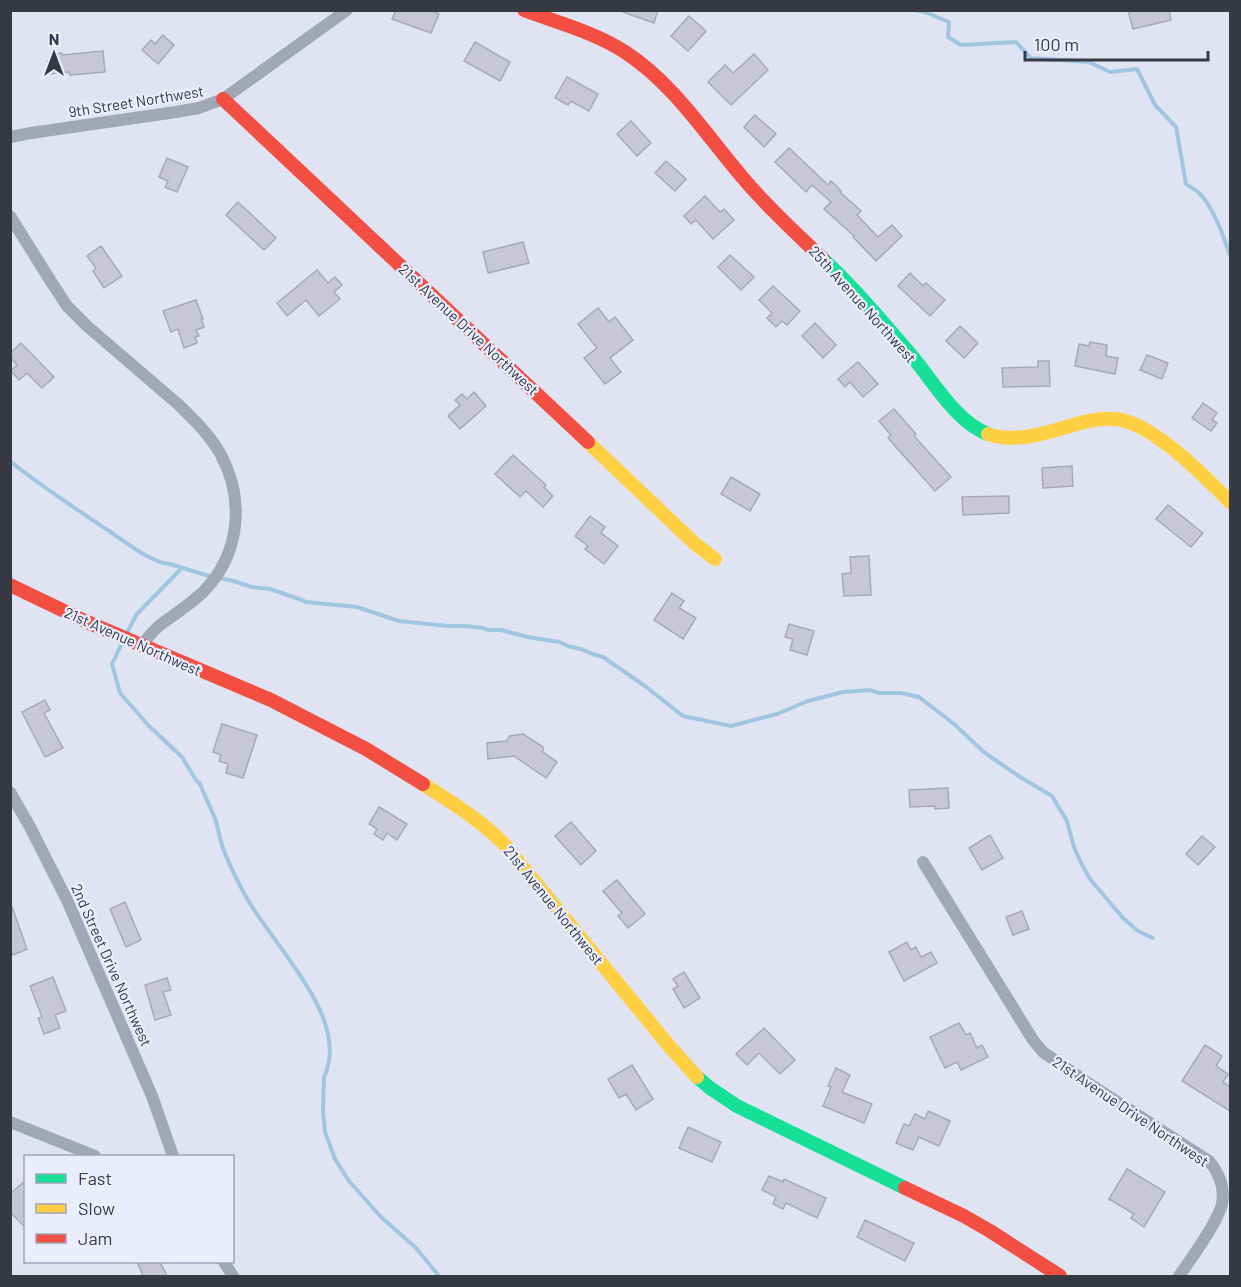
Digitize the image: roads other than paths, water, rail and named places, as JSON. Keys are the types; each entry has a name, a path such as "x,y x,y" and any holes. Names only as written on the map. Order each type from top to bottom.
{"street":[{"name":"9th Street Northwest","path":"10,137 199,108 223,99 347,10"},
{"name":"25th Avenue Northwest","path":"524,10 604,41 651,71 677,97 745,181 851,287 967,422 980,431 999,438 1017,438 1099,420 1119,419 1139,425 1160,439 1230,502"},
{"name":"21st Avenue Drive Northwest","path":"223,99 694,543 714,559"},
{"path":"10,216 68,306 87,326 194,420 220,453 231,482 235,503 235,530 222,569 204,592 159,626 142,646"},
{"name":"21st Avenue Northwest","path":"10,585 87,622 308,718 366,749 464,810 509,849 669,1046 710,1088 737,1106 964,1216 1060,1276"},
{"name":"2nd Street Drive Northwest","path":"10,792 67,900 152,1096 173,1155"},
{"name":"21st Avenue Drive Northwest","path":"923,862 1033,1040 1043,1052 1209,1161 1213,1167 1221,1180 1223,1203 1221,1210 1206,1239 1179,1276"},
{"path":"10,1122 92,1155"},
{"path":"225,1263 233,1276"}],"waterway":[{"path":"914,10 949,22 948,37 961,45 1016,42 1031,58 1089,62 1110,72 1137,69 1155,105 1176,127 1186,184 1198,192 1208,205 1230,254"},
{"path":"10,461 130,546 155,560 212,577 270,589 306,602 357,607 399,621 501,630 559,642 603,657 683,716 731,726 777,714 808,701 843,692 870,690 919,697 954,724 985,753 1052,796 1067,821 1074,847 1090,879 1123,918 1138,931 1153,938"},
{"path":"127,633 136,615 182,568"},
{"path":"122,643 112,664 120,693 149,726 182,757 200,784 215,818 221,842 242,889 256,913 300,974 323,1018 329,1039 323,1110 325,1132 335,1159 349,1181 381,1217 416,1248 439,1276"}]}
